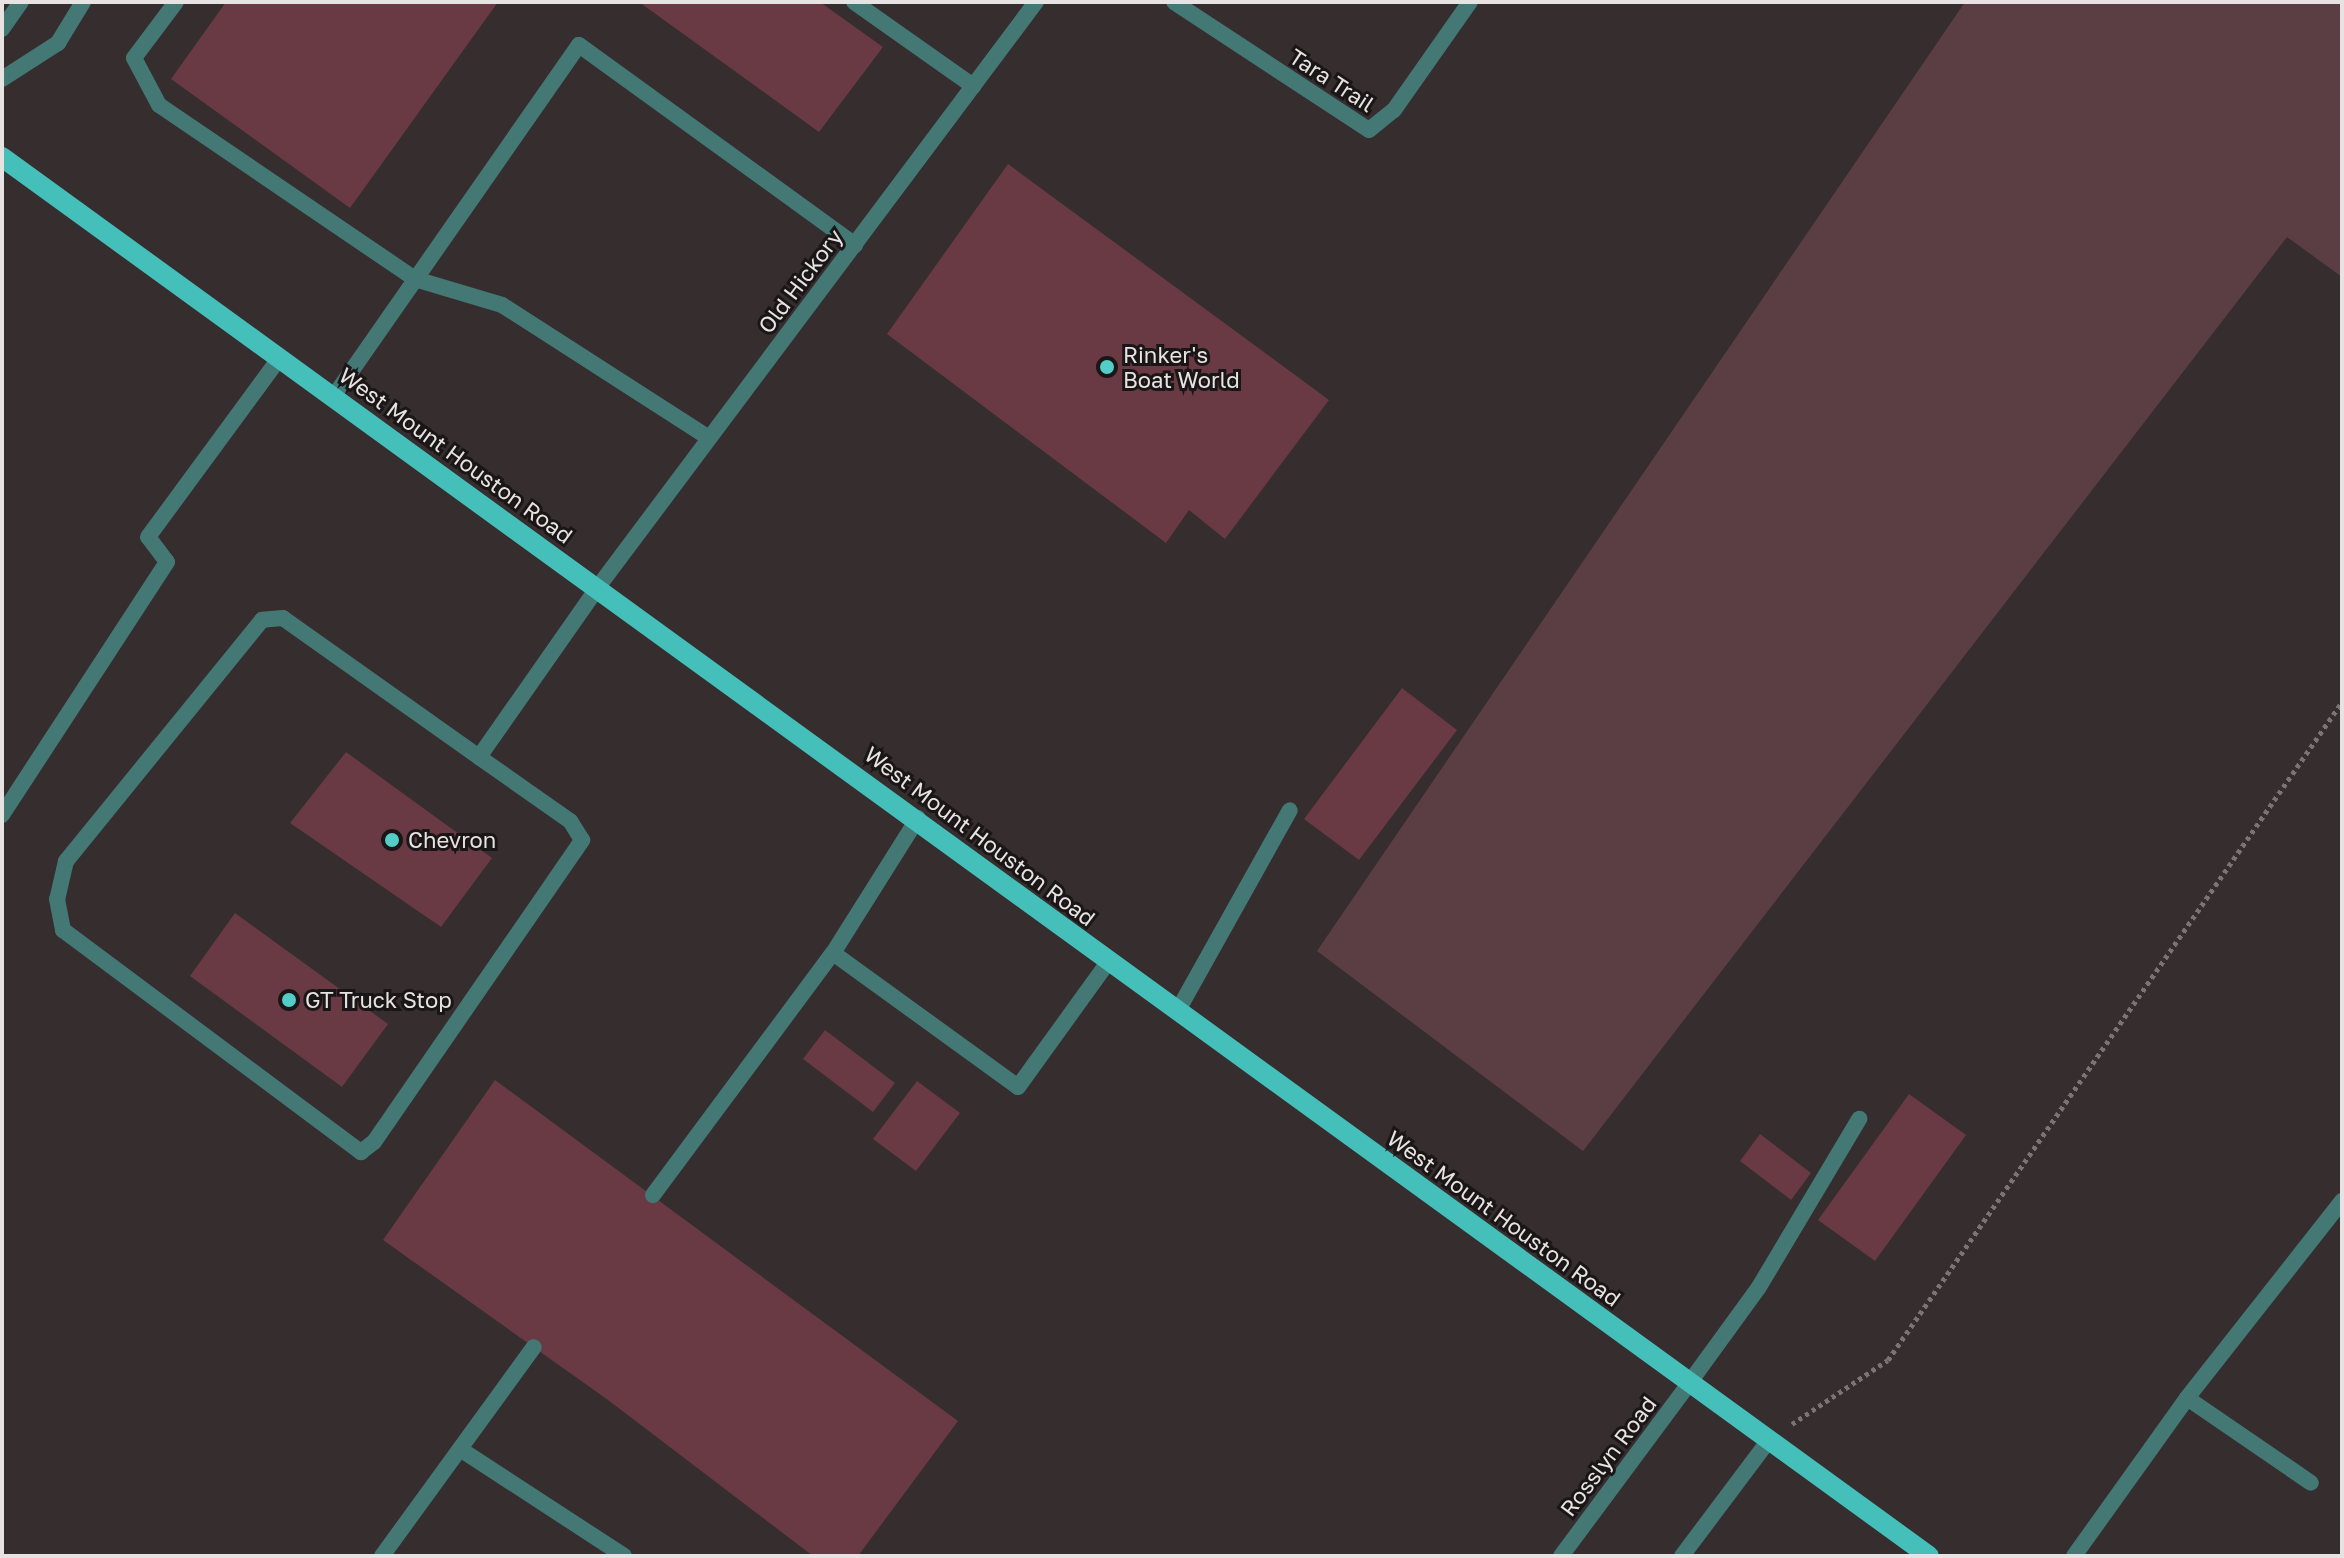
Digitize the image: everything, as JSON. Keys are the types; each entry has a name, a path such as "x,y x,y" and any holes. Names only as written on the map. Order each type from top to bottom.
{"main road":[{"name":"West Mount Houston Road","path":"2,157 918,818 1108,962 1929,1556"}],"street":[{"path":"2,29 21,2"},
{"path":"2,79 58,43 83,2"},
{"path":"176,2 134,58 159,105 415,279 502,305 610,369 709,438"},
{"path":"854,2 973,86"},
{"name":"Old Hickory","path":"479,757 598,587 1036,2"},
{"name":"Tara Trail","path":"1174,2 1369,130 1394,110 1470,2"},
{"path":"334,396 579,45 855,245"},
{"path":"2,815 167,562 148,537 280,357"},
{"path":"283,618 479,757 570,821 582,840 383,1129 361,1152 63,930 57,899 66,861 262,620 283,618"},
{"path":"1177,1012 1290,810"},
{"path":"653,1195 833,953 918,818"},
{"path":"833,953 1018,1087 1108,962"},
{"name":"Rosslyn Road","path":"1561,1556 1759,1287 1859,1119"},
{"path":"2074,1556 2187,1398 2342,1201"},
{"path":"382,1556 534,1347"},
{"path":"2187,1398 2311,1483"},
{"path":"1682,1556 1769,1440"},
{"path":"460,1449 624,1556"}],"path":[{"path":"1769,1440 1888,1360 2342,702"}],"shaded area":[{"path":"1965,2 2342,2 2342,277 2287,237 1583,1151 1317,951"}],"building":[{"path":"226,2 498,2 350,208 171,79"},
{"path":"639,2 820,2 883,47 819,132"},
{"name":"Rinker's Boat World","path":"1008,164 1329,400 1225,539 1189,510 1166,543 887,334"},
{"path":"1402,688 1457,730 1359,860 1304,819"},
{"name":"Chevron","path":"346,752 492,858 441,927 290,823"},
{"name":"GT Truck Stop","path":"235,913 388,1024 342,1087 190,976"},
{"path":"825,1030 895,1083 873,1112 803,1059"},
{"path":"495,1080 958,1421 858,1556 813,1556 608,1400 383,1240"},
{"path":"917,1081 960,1113 916,1171 873,1139"},
{"path":"1909,1094 1966,1135 1875,1261 1818,1220"},
{"path":"1760,1134 1811,1173 1791,1200 1740,1161"}],"place":[{"name":"Rinker's Boat World","path":"1107,367"},
{"name":"Chevron","path":"392,840"},
{"name":"GT Truck Stop","path":"289,1000"}]}
